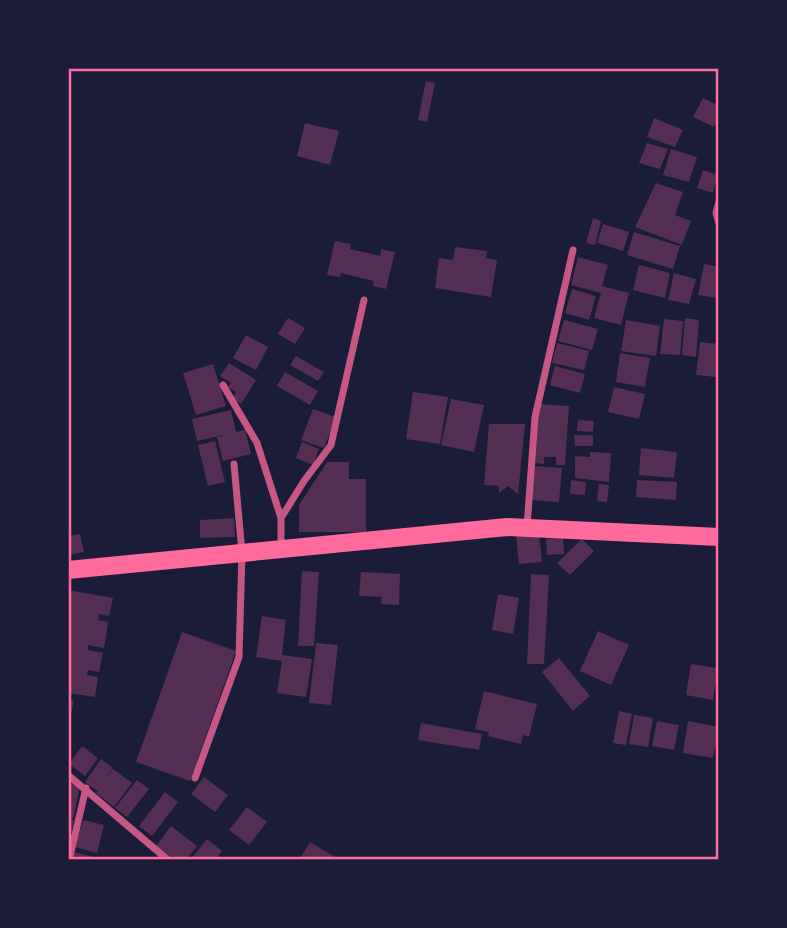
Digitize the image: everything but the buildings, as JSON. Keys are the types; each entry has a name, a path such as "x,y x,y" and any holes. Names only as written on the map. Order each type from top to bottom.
{"main road":[{"path":"68,570 508,527 719,537"}],"street":[{"path":"719,202 716,213 719,223"},
{"path":"527,528 535,417 573,250"},
{"path":"281,519 304,481 331,445 364,300"},
{"path":"223,385 257,443 281,519 281,550"},
{"path":"195,778 239,657 242,553 234,464"},
{"path":"68,775 169,860"},
{"path":"69,860 86,788"}]}
